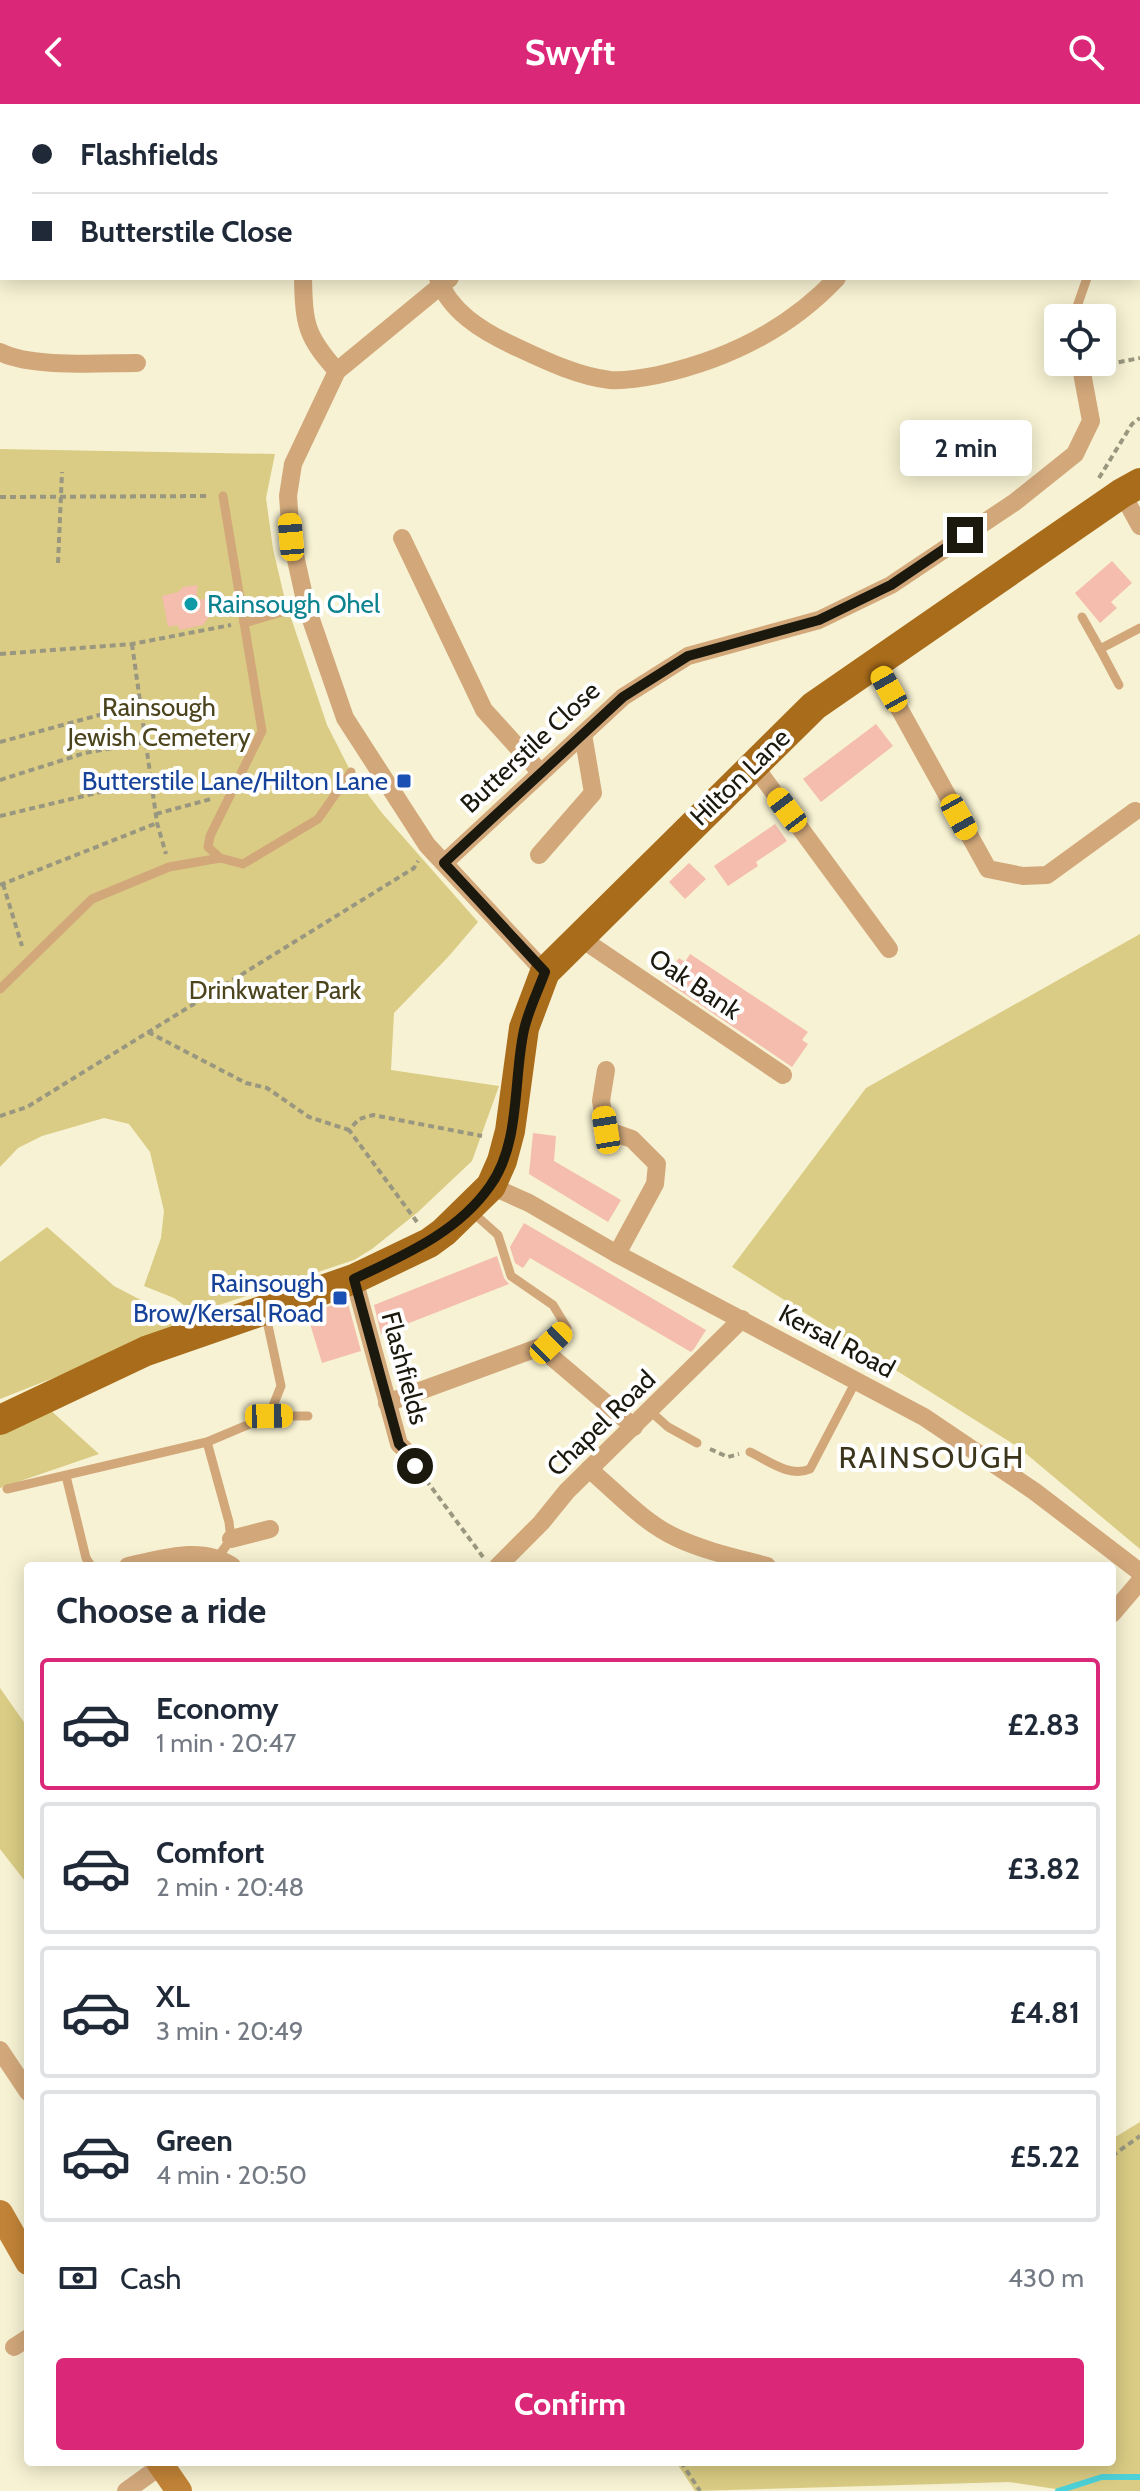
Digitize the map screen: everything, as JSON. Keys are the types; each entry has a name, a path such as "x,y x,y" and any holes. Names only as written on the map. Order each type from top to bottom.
{"main road":[{"name":"Hilton Lane","path":"491,1186 507,1143 524,1028 545,972 814,706 1118,488"},
{"path":"0,1420 146,1351 354,1279 429,1243 491,1186"}],"street":[{"path":"303,280 304,318 314,345 337,371"},
{"path":"545,972 427,845 345,718 306,605 291,537 288,496 293,464 337,371 443,281 453,305 487,333 580,373 611,380 682,370 726,355 777,328 821,295 835,280"},
{"path":"0,352 63,363 137,363"},
{"name":"Butterstile Close","path":"444,863 623,697 688,656 819,620 891,585 1015,502 1075,454 1091,421 1082,376"},
{"path":"1118,488 1140,526"},
{"path":"402,538 421,559 484,710 541,773"},
{"path":"874,663 988,869 1023,876 1047,875 1135,811"},
{"path":"539,855 593,793 583,734"},
{"path":"753,764 889,949"},
{"name":"Oak Bank","path":"579,937 783,1075"},
{"path":"606,1070 601,1101 606,1130 632,1139 657,1164 655,1184 617,1254"},
{"name":"Kersal Road","path":"491,1186 529,1203 617,1254 924,1417 1034,1491 1140,1572"},
{"name":"Flashfields","path":"354,1279 399,1444 410,1455 415,1466"},
{"name":"Chapel Road","path":"502,1562 541,1523 567,1491 742,1319"},
{"path":"387,1403 540,1347 634,1427"},
{"path":"589,1469 647,1520 704,1558 736,1562"},
{"path":"231,1539 270,1529"},
{"path":"151,1562 196,1554 225,1561"},
{"path":"1116,1609 1140,1581"},
{"path":"0,2050 24,2086"},
{"path":"0,2213 24,2255"},
{"path":"126,2491 157,2466"},
{"path":"161,2466 179,2491"}],"lane":[{"path":"1078,304 1086,280"},
{"path":"220,858 208,847 210,836 262,731 223,496"},
{"path":"244,623 306,605"},
{"path":"1082,617 1119,685"},
{"path":"1100,649 1140,628"},
{"path":"0,989 92,899 169,867 220,858 243,864 318,819 351,772"},
{"path":"469,1209 498,1235 511,1276 553,1305 567,1328 551,1343 540,1347"},
{"path":"264,1309 281,1386 269,1416"},
{"path":"750,1452 792,1472 801,1473 810,1469 856,1381"},
{"path":"650,1411 668,1427 697,1443"},
{"path":"7,1489 207,1442 269,1416 308,1416"},
{"path":"207,1442 229,1522 231,1539 225,1561"},
{"path":"66,1476 88,1562"}],"path":[{"path":"1116,361 1140,358"},
{"path":"1118,488 1113,452 1132,424 1140,418"},
{"path":"58,563 62,472"},
{"path":"0,497 223,496"},
{"path":"0,654 132,644 244,623"},
{"path":"132,644 157,823 169,867"},
{"path":"0,742 140,704"},
{"path":"0,780 85,753 146,742"},
{"path":"0,816 151,780"},
{"path":"156,814 230,794"},
{"path":"22,946 2,884 157,823"},
{"path":"0,1116 27,1107 414,868 427,845"},
{"path":"147,1032 246,1083 267,1088 309,1117 349,1130 429,1243"},
{"path":"349,1130 359,1119 373,1115 488,1136 507,1143"},
{"path":"697,1443 728,1457 750,1452"},
{"path":"415,1466 487,1562"},
{"path":"1116,2153 1140,2136"},
{"path":"684,2466 700,2491"}],"green space":[{"path":"0,449 275,454 266,498 273,549 285,600 327,725 351,772 382,813 478,922 394,1013 391,1070 499,1086 472,1161 418,1212 354,1260 195,1313 174,1298 144,1286 161,1238 164,1211 150,1152 129,1124 104,1118 42,1136 18,1148 0,1167"},
{"path":"1140,934 1140,1549 1018,1447 732,1267 866,1088"},
{"path":"47,1227 114,1286 175,1318 175,1330 0,1399 0,1262"},
{"path":"48,1408 99,1454 0,1488 0,1434"},
{"path":"0,1688 24,1722 24,1880 0,1849"},
{"path":"1140,2122 1140,2491 1069,2491 1009,2482 695,2491 679,2466 1116,2466 1116,2137"}],"building":[{"path":"1112,561 1132,583 1111,602 1117,608 1100,623 1075,593"},
{"name":"Rainsough Ohel","path":"197,585 197,600 224,596 203,625 179,630 178,625 168,627 162,596"},
{"path":"876,724 893,746 821,802 803,779"},
{"path":"775,824 787,841 728,886 714,866"},
{"path":"689,863 706,879 685,899 669,882"},
{"path":"690,954 808,1032 802,1040 808,1044 792,1067 664,980 679,958 685,962"},
{"path":"533,1133 556,1136 554,1161 621,1200 608,1222 529,1174"},
{"path":"524,1223 706,1330 694,1349 691,1352 530,1258 523,1268 515,1263 510,1247"},
{"path":"497,1256 509,1284 381,1334 374,1305"},
{"path":"347,1300 361,1351 322,1363 307,1314"}],"waterway":[{"path":"1058,2491 1102,2477 1140,2477"}],"place":[{"name":"Rainsough Ohel","path":"191,604"},
{"name":"Butterstile Lane/Hilton Lane","path":"404,781"},
{"name":"Rainsough Brow/Kersal Road","path":"340,1298"}],"district":[{"name":"RAINSOUGH","path":"932,1457"}],"route":[{"path":"415,1466 410,1455 399,1444 354,1279 429,1243 491,1186 510,1131 524,1028 545,972 444,863 623,697 688,656 819,620 891,585 965,535"}],"park label":[{"name":"Rainsough Jewish Cemetery","path":"159,722"},
{"name":"Drinkwater Park","path":"275,990"}]}
